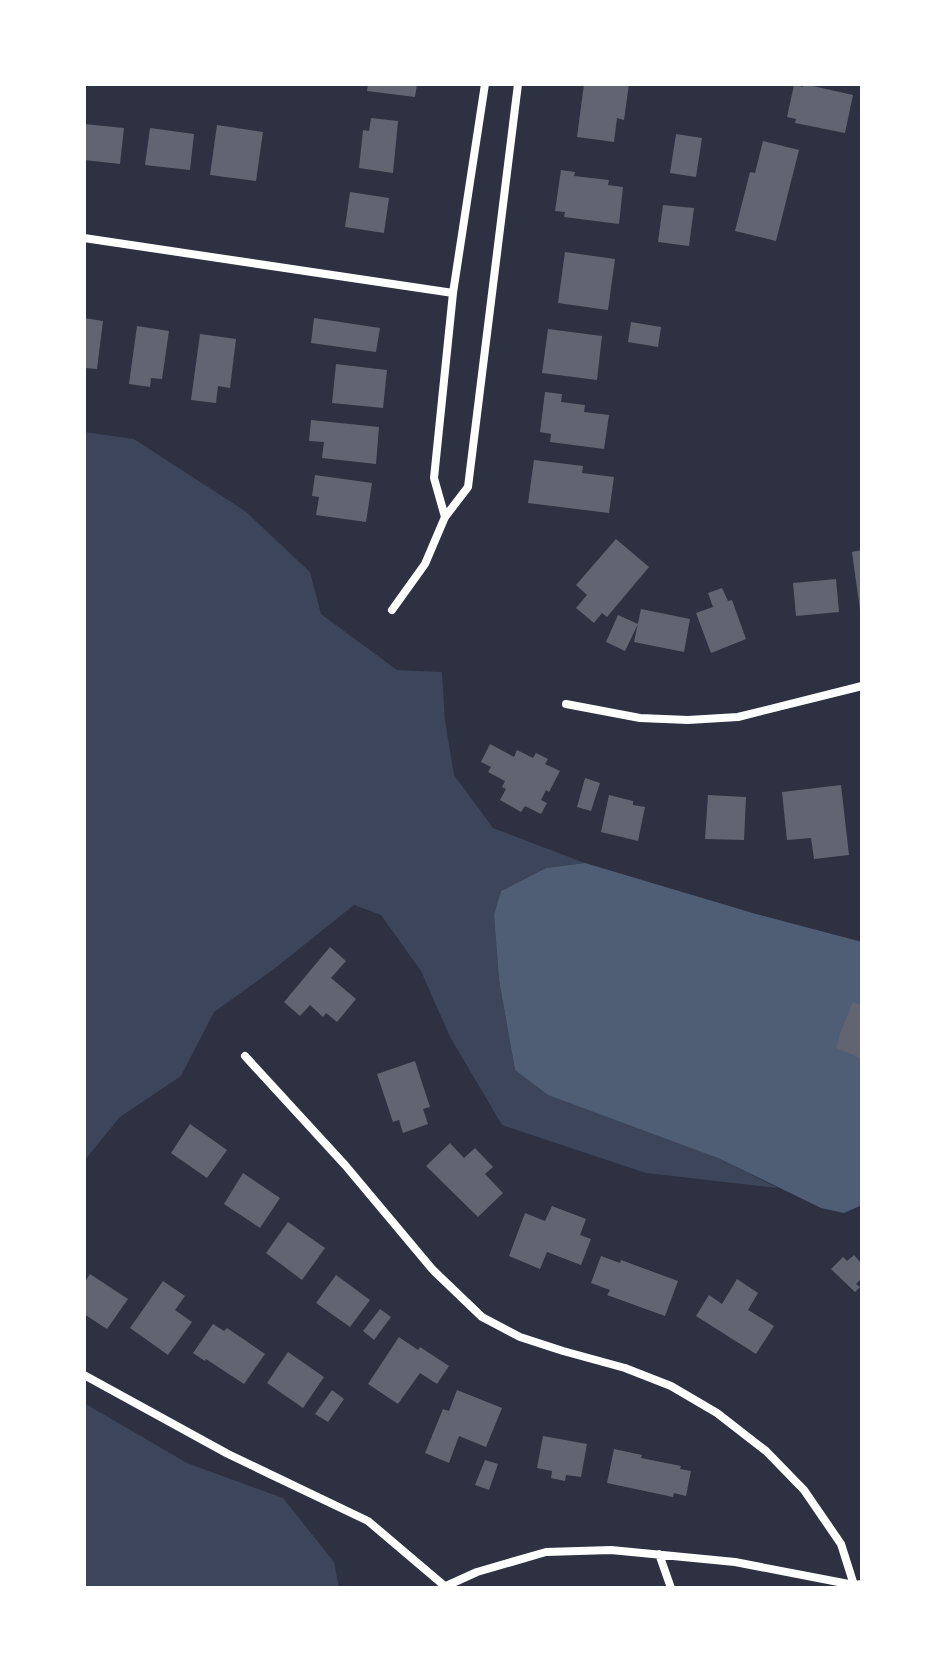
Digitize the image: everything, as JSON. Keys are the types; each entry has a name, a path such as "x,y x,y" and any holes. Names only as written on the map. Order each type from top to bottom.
{"street":[{"path":"445,517 434,478 453,293 485,84"},
{"path":"392,610 425,564 445,517 468,487 518,84"},
{"path":"84,238 453,293"},
{"path":"566,704 640,718 688,720 738,717 862,686"},
{"path":"245,1056 345,1165 433,1270 482,1317 520,1337 625,1368 671,1386 717,1413 766,1451 804,1490 841,1544 858,1584"},
{"path":"84,1375 228,1454 368,1521 447,1587 477,1572 546,1552 611,1550 735,1562 858,1584"},
{"path":"659,1554 671,1588"}],"shaded area":[{"path":"84,432 134,439 245,511 310,572 321,614 397,670 442,672 445,721 454,775 493,828 585,863 546,868 501,891 494,916 499,980 515,1070 718,1158 778,1188 646,1173 502,1125 450,1037 421,971 381,915 354,905 214,1012 181,1076 120,1117 84,1161"},
{"path":"585,863 862,942 862,1205 844,1213 821,1208 718,1158 548,1095 515,1070 499,980 494,915 501,891 546,868"},
{"path":"84,1403 187,1463 283,1498 334,1562 339,1588 84,1588"}],"building":[{"path":"368,84 417,84 415,97 367,91"},
{"path":"584,84 629,84 624,120 617,118 614,142 577,137"},
{"path":"804,84 853,95 845,133 795,123 796,119 787,117 794,85 803,87"},
{"path":"371,118 398,121 393,173 359,168 363,130 369,131"},
{"path":"84,124 124,128 120,164 84,160"},
{"path":"217,125 263,132 256,181 210,175"},
{"path":"150,128 194,134 190,170 145,165"},
{"path":"676,134 702,138 696,177 670,173"},
{"path":"763,141 799,150 776,241 735,231 750,172 755,173"},
{"path":"561,170 575,172 574,176 609,180 608,185 623,187 619,224 564,217 565,212 555,211"},
{"path":"350,192 389,198 384,233 345,227"},
{"path":"663,205 694,208 689,246 658,242"},
{"path":"565,252 615,259 608,310 558,303"},
{"path":"84,318 103,321 97,369 84,368"},
{"path":"314,318 380,328 376,352 311,343"},
{"path":"631,322 661,327 658,347 628,342"},
{"path":"137,326 169,331 162,379 151,378 150,387 129,384"},
{"path":"548,329 602,336 597,380 542,373"},
{"path":"200,334 236,339 230,388 218,386 216,403 191,400"},
{"path":"336,364 387,370 383,408 332,403"},
{"path":"545,392 562,394 561,402 585,405 584,412 609,415 604,449 550,442 551,434 540,432"},
{"path":"311,420 379,427 376,464 322,458 324,442 309,441"},
{"path":"534,460 583,466 582,473 614,477 609,513 528,503"},
{"path":"315,475 372,483 366,522 316,515 319,497 312,496"},
{"path":"616,539 649,567 607,617 602,613 594,623 576,608 587,595 576,585"},
{"path":"862,550 862,610 860,610 852,552"},
{"path":"836,579 839,612 796,616 793,583"},
{"path":"722,588 728,601 732,600 746,639 711,653 696,613 713,607 708,593"},
{"path":"641,609 690,619 684,652 634,642"},
{"path":"618,615 638,624 625,651 606,642"},
{"path":"490,744 514,757 517,750 533,758 536,753 548,759 545,764 560,771 541,800 547,803 541,814 525,806 521,812 500,800 506,789 502,787 505,781 488,772 491,767 481,762"},
{"path":"585,778 600,783 591,811 577,807"},
{"path":"841,785 849,855 814,859 811,838 787,840 782,792"},
{"path":"609,795 645,807 638,841 601,832"},
{"path":"708,795 746,797 744,840 705,839"},
{"path":"330,947 346,961 331,978 356,999 337,1022 326,1013 323,1017 310,1005 300,1016 284,1002"},
{"path":"853,1002 862,1005 862,1059 836,1048"},
{"path":"415,1061 430,1107 423,1109 428,1124 403,1133 399,1120 393,1122 377,1074"},
{"path":"190,1124 227,1150 207,1178 171,1153"},
{"path":"450,1143 464,1158 475,1148 493,1167 485,1174 503,1193 478,1217 426,1166"},
{"path":"243,1173 280,1198 260,1228 224,1204"},
{"path":"552,1206 586,1219 580,1235 591,1239 581,1265 547,1252 540,1269 509,1256 525,1213 545,1221"},
{"path":"288,1222 325,1248 302,1280 266,1253"},
{"path":"854,1255 862,1264 862,1278 856,1284 860,1287 855,1292 831,1269 843,1257 847,1261"},
{"path":"601,1256 678,1281 665,1316 607,1295 610,1290 591,1283"},
{"path":"90,1274 128,1299 107,1329 84,1314 84,1283"},
{"path":"336,1275 370,1300 350,1327 316,1303"},
{"path":"737,1279 758,1293 748,1310 774,1326 756,1354 696,1316 709,1295 722,1304"},
{"path":"163,1281 185,1296 175,1310 192,1322 168,1355 130,1328"},
{"path":"380,1309 391,1317 374,1340 363,1331"},
{"path":"213,1324 224,1331 227,1328 265,1354 244,1384 193,1353"},
{"path":"399,1337 449,1366 437,1384 420,1373 398,1404 368,1384"},
{"path":"288,1352 324,1377 303,1408 267,1383"},
{"path":"332,1390 344,1399 328,1422 315,1414"},
{"path":"457,1390 502,1408 486,1447 459,1436 449,1463 425,1453 443,1409 449,1411"},
{"path":"543,1436 587,1444 581,1477 566,1475 565,1481 551,1478 552,1471 537,1468"},
{"path":"614,1449 691,1471 686,1496 674,1493 673,1497 607,1483"},
{"path":"485,1460 498,1464 489,1490 475,1485"}]}
